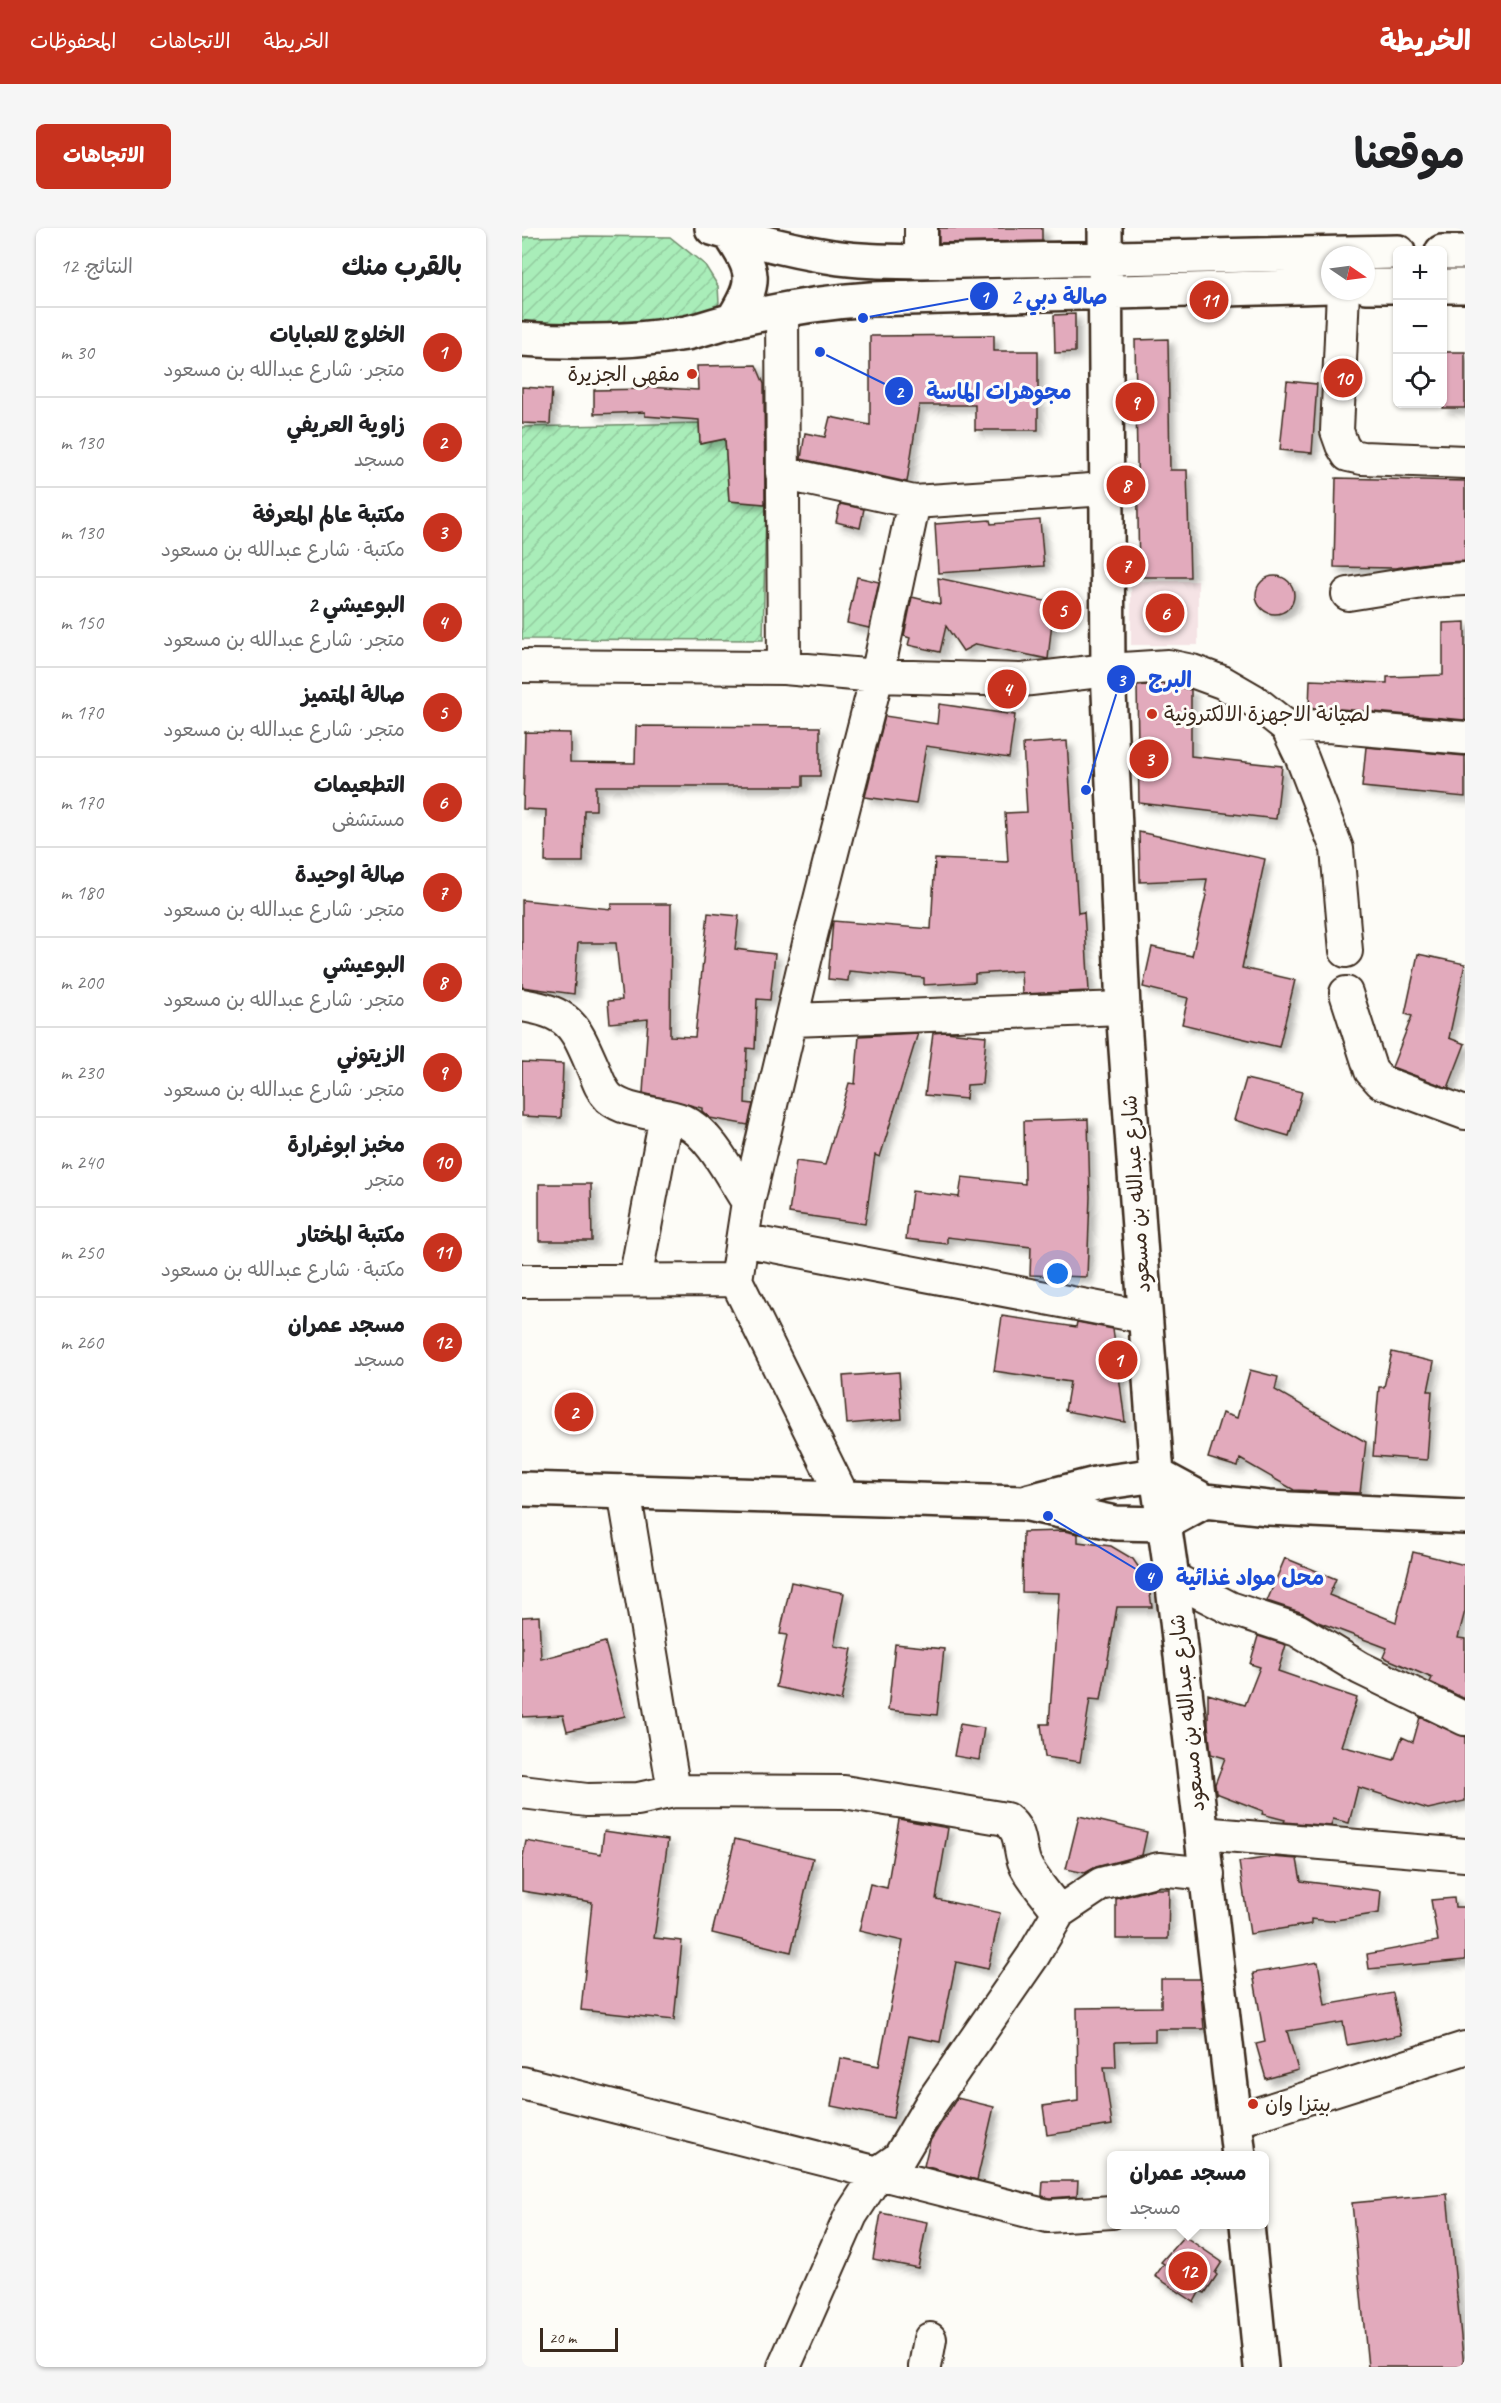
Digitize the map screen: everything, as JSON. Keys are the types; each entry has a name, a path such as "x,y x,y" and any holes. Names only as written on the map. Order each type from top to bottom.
{"street":[{"path":"921,228 921,262"},
{"path":"721,231 835,258 921,262 1104,243 1393,252"},
{"path":"721,231 747,260 750,277 748,297 732,321"},
{"name":"شارع عبدالله بن مسعود","path":"1104,243 1108,670 1123,1008 1157,1474 1208,1874 1238,2151"},
{"path":"1447,252 1465,252"},
{"path":"522,339 580,341 633,339 687,333 732,321 827,302 871,299 1321,286"},
{"path":"1375,286 1393,286"},
{"path":"1447,286 1465,286"},
{"path":"1342,300 1337,431 1348,455 1362,458 1465,462"},
{"path":"782,312 784,668"},
{"path":"782,473 914,502 1106,489"},
{"path":"843,1497 736,1280 748,1202 811,935 877,676 914,502"},
{"path":"1348,594 1429,581 1465,579"},
{"path":"522,666 784,668 877,676 1022,680 1168,666 1192,671 1222,682 1253,700 1287,727 1302,758 1337,849 1346,951"},
{"path":"1287,727 1328,726 1465,738"},
{"path":"1346,993 1371,1071 1381,1083 1465,1113"},
{"path":"522,1005 543,1008 560,1015 571,1024 579,1035 601,1088 610,1099 628,1107 684,1121 705,1136 748,1202"},
{"path":"792,1020 1123,1008"},
{"path":"635,1280 666,1116"},
{"path":"742,1240 1145,1317"},
{"path":"522,1281 736,1280"},
{"path":"1023,1503 1100,1483 1157,1474 1205,1501 1268,1508 1465,1517"},
{"path":"522,1489 1023,1503 1115,1523 1163,1524 1205,1501"},
{"path":"624,1491 674,1791"},
{"path":"1172,1578 1230,1608 1297,1630 1360,1668 1465,1719"},
{"path":"522,1792 587,1800 638,1799 674,1791 844,1792 1006,1819 1015,1826 1020,1834 1020,1846 1026,1868 1059,1912"},
{"path":"1201,1833 1465,1855"},
{"path":"784,2367 851,2216 879,2172 900,2158 932,2102 1033,1956 1059,1912 1101,1884 1159,1869 1208,1874"},
{"path":"1235,2121 1465,2048"},
{"path":"522,2083 1048,2216 1107,2212"},
{"path":"1247,2229 1261,2367"}],"shaded area":[{"path":"1131,581 1198,581 1198,645 1131,645"}],"green space":[{"path":"522,237 670,237 705,265 718,286 719,303 706,319 522,332"},
{"path":"699,423 700,444 725,439 729,501 766,504 763,640 522,639 522,427"}],"building":[{"path":"939,228 1042,228 1042,241 939,243"},
{"path":"1075,314 1075,352 1055,353 1054,315"},
{"path":"994,335 994,351 1038,351 1038,430 975,430 975,405 919,405 907,482 801,459 805,433 825,437 830,417 870,425 870,336"},
{"path":"1168,339 1170,470 1187,470 1190,577 1139,577 1135,340"},
{"path":"1447,352 1465,352 1465,408 1447,408"},
{"path":"756,365 764,384 765,504 729,501 725,439 700,444 699,420 645,416 645,412 594,414 594,390 647,389 647,387 698,390 697,366"},
{"path":"1287,381 1317,384 1312,453 1280,450"},
{"path":"522,387 552,389 550,424 522,423"},
{"path":"1336,478 1465,481 1465,561 1395,568 1334,567"},
{"path":"840,504 864,509 860,528 836,522"},
{"path":"990,520 991,524 1040,520 1044,566 938,573 935,524"},
{"path":"1275,576 1289,581 1294,595 1289,609 1275,614 1261,609 1256,595 1261,581"},
{"path":"857,577 879,582 869,628 847,623"},
{"path":"938,578 1054,603 1048,659 976,644 963,651 946,626 940,652 908,645 910,638 904,636 912,597 940,604"},
{"path":"1465,622 1465,720 1309,708 1310,680 1387,683 1387,677 1443,675 1443,623"},
{"path":"1167,684 1191,690 1191,756 1282,766 1276,819 1139,803 1137,686"},
{"path":"939,704 1015,715 1009,758 926,746 916,804 865,797 885,716 937,724"},
{"path":"636,726 820,727 820,776 803,776 803,786 596,786 596,810 584,810 583,862 545,862 546,810 523,809 525,732 570,733 570,762 635,763"},
{"path":"1067,741 1078,913 1084,912 1089,991 1022,994 1021,971 975,974 975,982 924,985 924,978 849,971 848,981 828,979 833,921 931,929 935,859 1008,862 1005,813 1027,812 1023,744"},
{"path":"1366,747 1465,756 1465,797 1362,787"},
{"path":"1139,832 1265,859 1242,968 1295,980 1279,1047 1182,1024 1188,998 1143,987 1152,947 1192,956 1207,891 1205,891 1207,879 1140,882"},
{"path":"522,900 611,909 611,904 671,904 670,1036 695,1037 708,913 739,916 735,949 775,954 770,1000 757,999 755,1049 747,1048 745,1103 753,1104 748,1125 710,1118 702,1111 702,1108 643,1093 648,1019 610,1023 608,1001 622,1000 616,943 578,943 574,994 522,987"},
{"path":"1418,954 1465,964 1449,1038 1465,1044 1448,1088 1392,1067 1412,1016 1405,1014"},
{"path":"918,1033 880,1157 875,1155 865,1224 789,1213 796,1161 825,1165 849,1083 855,1084 859,1036"},
{"path":"933,1033 986,1036 982,1084 967,1085 966,1099 925,1095"},
{"path":"522,1062 563,1064 561,1118 522,1116"},
{"path":"1246,1079 1302,1092 1289,1136 1234,1120"},
{"path":"1088,1119 1090,1197 1087,1277 1030,1275 1031,1247 947,1237 947,1244 906,1239 912,1191 959,1197 962,1177 1025,1184 1024,1121"},
{"path":"539,1184 591,1184 592,1241 539,1241"},
{"path":"1002,1316 1076,1327 1077,1322 1113,1329 1125,1422 1065,1411 1070,1382 994,1371"},
{"path":"1392,1352 1434,1362 1428,1391 1432,1391 1427,1460 1373,1456 1379,1387 1384,1387"},
{"path":"1250,1370 1278,1377 1275,1390 1366,1442 1360,1493 1294,1490 1240,1459 1238,1467 1208,1458 1222,1413 1237,1418"},
{"path":"899,1372 902,1419 847,1424 843,1376"},
{"path":"1064,1531 1078,1534 1078,1542 1111,1546 1133,1559 1148,1581 1152,1607 1117,1607 1101,1700 1090,1699 1080,1762 1045,1757 1041,1724 1049,1724 1059,1593 1022,1592 1023,1532"},
{"path":"1413,1552 1465,1565 1465,1611 1458,1638 1465,1639 1465,1699 1430,1682 1432,1678 1383,1657 1387,1648 1318,1622 1303,1613 1267,1601 1285,1558 1336,1579 1329,1595 1396,1622"},
{"path":"791,1582 844,1593 834,1646 852,1649 841,1701 776,1687 787,1635 780,1634"},
{"path":"539,1616 541,1659 605,1642 625,1716 567,1731 563,1715 522,1717 522,1617"},
{"path":"1258,1636 1286,1645 1278,1671 1357,1698 1341,1746 1394,1760 1402,1737 1413,1742 1420,1717 1465,1737 1465,1801 1428,1809 1358,1787 1349,1823 1333,1819 1331,1826 1284,1822 1285,1820 1262,1814 1263,1811 1216,1793 1215,1784 1225,1758 1211,1754 1208,1694 1245,1705 1260,1667 1250,1664"},
{"path":"895,1644 944,1649 937,1715 888,1710"},
{"path":"960,1724 984,1728 979,1760 954,1756"},
{"path":"1079,1816 1147,1832 1142,1855 1096,1867 1085,1873 1066,1869"},
{"path":"899,1819 948,1828 936,1899 1000,1913 988,1969 956,1962 940,2042 909,2036 893,2118 831,2106 840,2058 879,2066 903,1941 859,1931 870,1884 887,1888"},
{"path":"604,1831 668,1840 654,1938 682,1941 674,2020 581,2010 592,1902 522,1891 522,1861 526,1841 601,1854"},
{"path":"735,1839 813,1858 791,1952 712,1933"},
{"path":"1271,1857 1297,1859 1301,1881 1381,1891 1379,1913 1330,1921 1311,1919 1311,1924 1250,1934 1239,1862"},
{"path":"1153,1889 1169,1889 1168,1939 1116,1939 1116,1899"},
{"path":"1454,1898 1455,1907 1465,1907 1465,1960 1369,1969 1367,1954 1438,1941 1431,1900"},
{"path":"1318,1962 1325,2005 1393,1993 1401,2035 1347,2045 1343,2022 1287,2031 1298,2070 1266,2079 1256,2044 1265,2042 1253,1973"},
{"path":"1161,1979 1200,1979 1204,2029 1155,2029 1155,2041 1115,2042 1116,2067 1104,2067 1112,2125 1047,2135 1043,2106 1078,2101 1077,2008 1161,2007"},
{"path":"957,2098 994,2107 977,2180 924,2166 930,2141"},
{"path":"1043,2181 1078,2181 1077,2196 1050,2198 1042,2196"},
{"path":"1447,2194 1464,2367 1368,2367 1352,2203"},
{"path":"881,2213 927,2222 918,2268 873,2259"},
{"path":"1184,2236 1222,2262 1215,2273 1217,2275 1205,2293 1200,2291 1194,2302 1155,2276 1164,2264 1161,2262"}],"place":[{"name":"مكتبة المختار","path":"1209,300"},
{"name":"صالة دبي 2","path":"863,318"},
{"name":"مجوهرات الماسة","path":"820,352"},
{"name":"مقهى الجزيرة","path":"692,374"},
{"name":"مخبز ابوغرارة","path":"1343,378"},
{"name":"الزيتوني","path":"1135,402"},
{"name":"البوعيشي","path":"1126,485"},
{"name":"صالة اوحيدة","path":"1126,565"},
{"name":"صالة المتميز","path":"1062,610"},
{"name":"التطعيمات","path":"1165,613"},
{"name":"البوعيشي 2","path":"1007,689"},
{"name":"لصيانة اﻻجهزة اﻻلكترونية","path":"1152,714"},
{"name":"مكتبة عالم المعرفة","path":"1149,759"},
{"name":"البرج","path":"1086,790"},
{"name":"الخلوج للعبايات","path":"1118,1360"},
{"name":"زاوية العريفي","path":"574,1412"},
{"name":"محل مواد غذائية","path":"1048,1516"},
{"name":"بيتزا وان","path":"1253,2104"},
{"name":"مسجد عمران","path":"1188,2271"}]}
